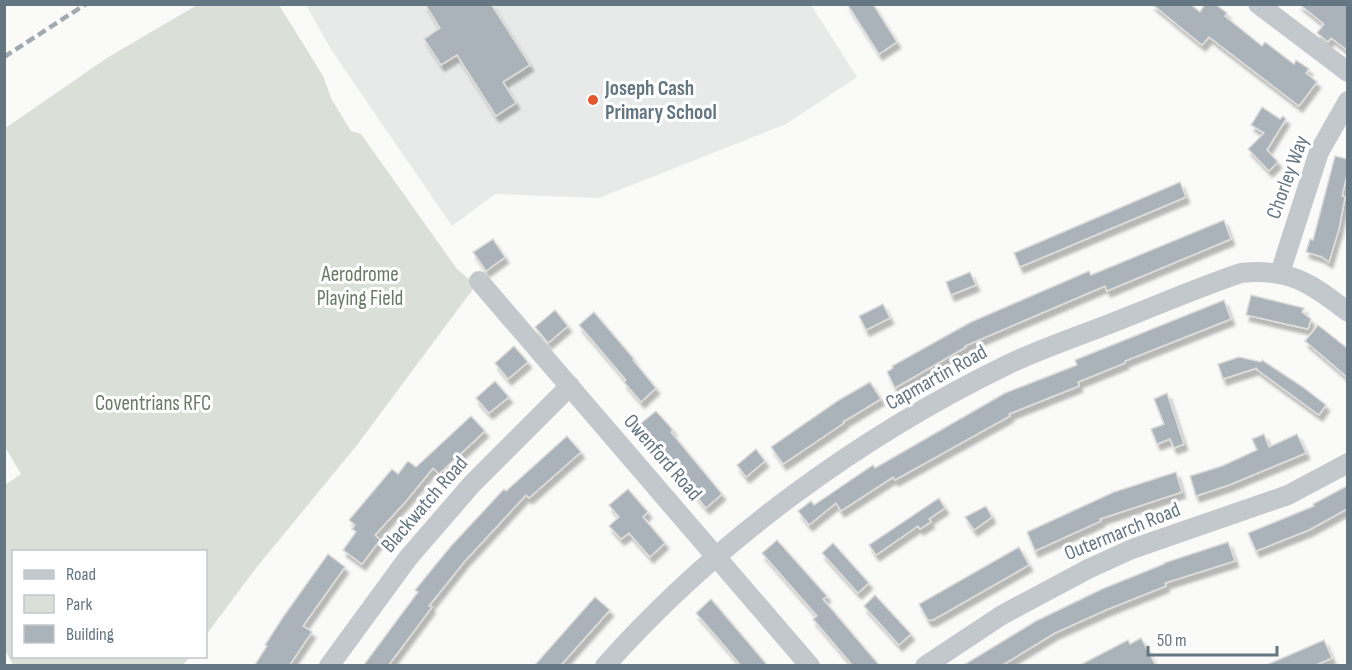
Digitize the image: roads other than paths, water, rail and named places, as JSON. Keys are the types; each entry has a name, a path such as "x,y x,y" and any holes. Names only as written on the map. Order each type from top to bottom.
{"street":[{"path":"1258,4 1347,72"},
{"name":"Chorley Way","path":"1280,273 1319,153 1340,131 1347,101"},
{"name":"Capmartin Road","path":"605,666 657,611 773,511 888,431 1012,363 1241,273 1258,271 1280,273 1298,278 1316,287 1347,312"},
{"name":"Owenford Road","path":"479,281 810,666"},
{"name":"Blackwatch Road","path":"329,666 408,558 471,484 570,386"},
{"name":"Outermarch Road","path":"925,666 1002,615 1068,579 1132,549 1287,495 1347,463"}],"railway":[{"path":"4,57 86,4"}],"place":[{"name":"Joseph Cash Primary School","path":"593,100"}],"park label":[{"name":"Aerodrome Playing Field","path":"360,286"},
{"name":"Coventrians RFC","path":"153,403"}]}
